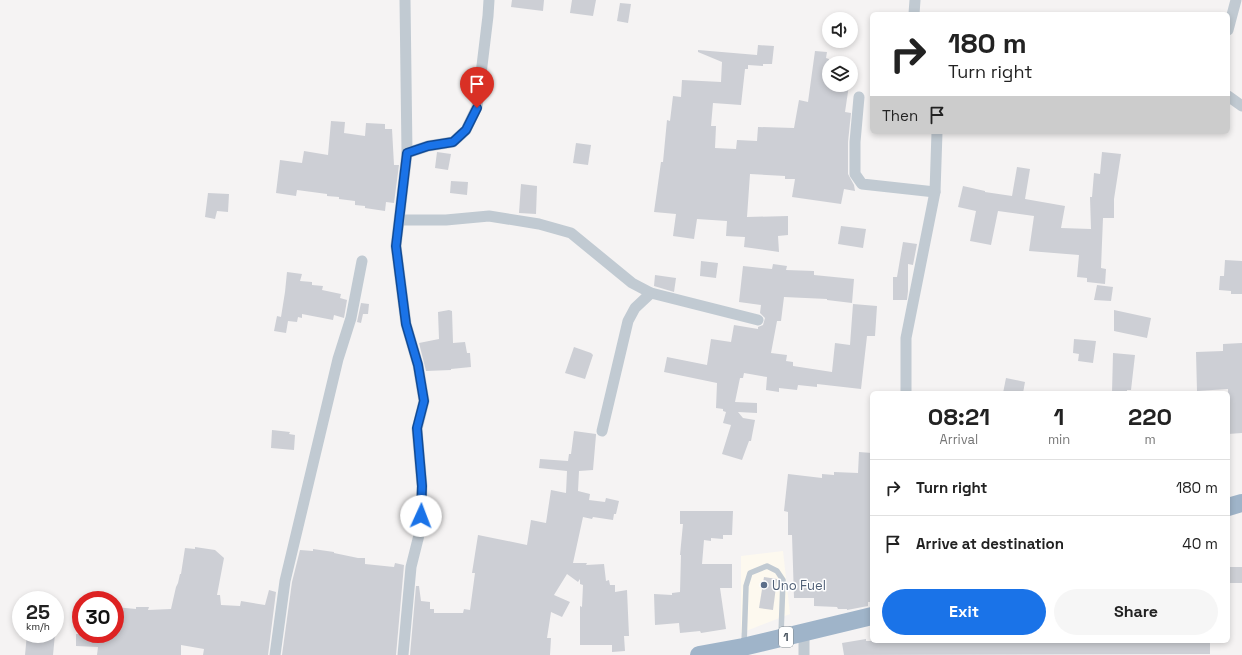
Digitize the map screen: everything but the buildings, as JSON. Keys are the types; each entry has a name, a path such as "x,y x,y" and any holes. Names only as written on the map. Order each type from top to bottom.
{"highway":[{"path":"1230,506 1242,502"},
{"name":"1","path":"699,655 743,647 870,616"}],"street":[{"path":"403,655 411,567 420,531 422,486 417,428 424,401 418,365 406,324 396,246 407,153 405,0"},
{"path":"407,153 428,146 453,142 466,130 477,108 489,0"},
{"path":"914,12 915,0"},
{"path":"1230,22 1236,0"},
{"path":"859,97 855,142 855,174 862,184 935,192"},
{"path":"1230,97 1242,106"},
{"path":"906,391 906,338 935,192 937,134"},
{"path":"400,220 446,220 489,216 540,224 571,233 632,283 650,293 758,320"},
{"path":"275,655 285,581 338,359 351,318 362,261"},
{"path":"602,431 628,321 635,308 650,293"},
{"path":"804,633 804,655"}],"lane":[{"path":"743,647 746,586 750,573 767,566 777,571 782,580 781,638"}],"shaded area":[{"name":"Uno Fuel","path":"783,551 790,614 741,633 741,556"}],"place":[{"name":"Uno Fuel","path":"764,585"}],"route":[{"path":"421,516 422,486 417,428 424,401 418,365 406,324 396,246 407,153 428,146 453,142 466,130 477,108"}]}
